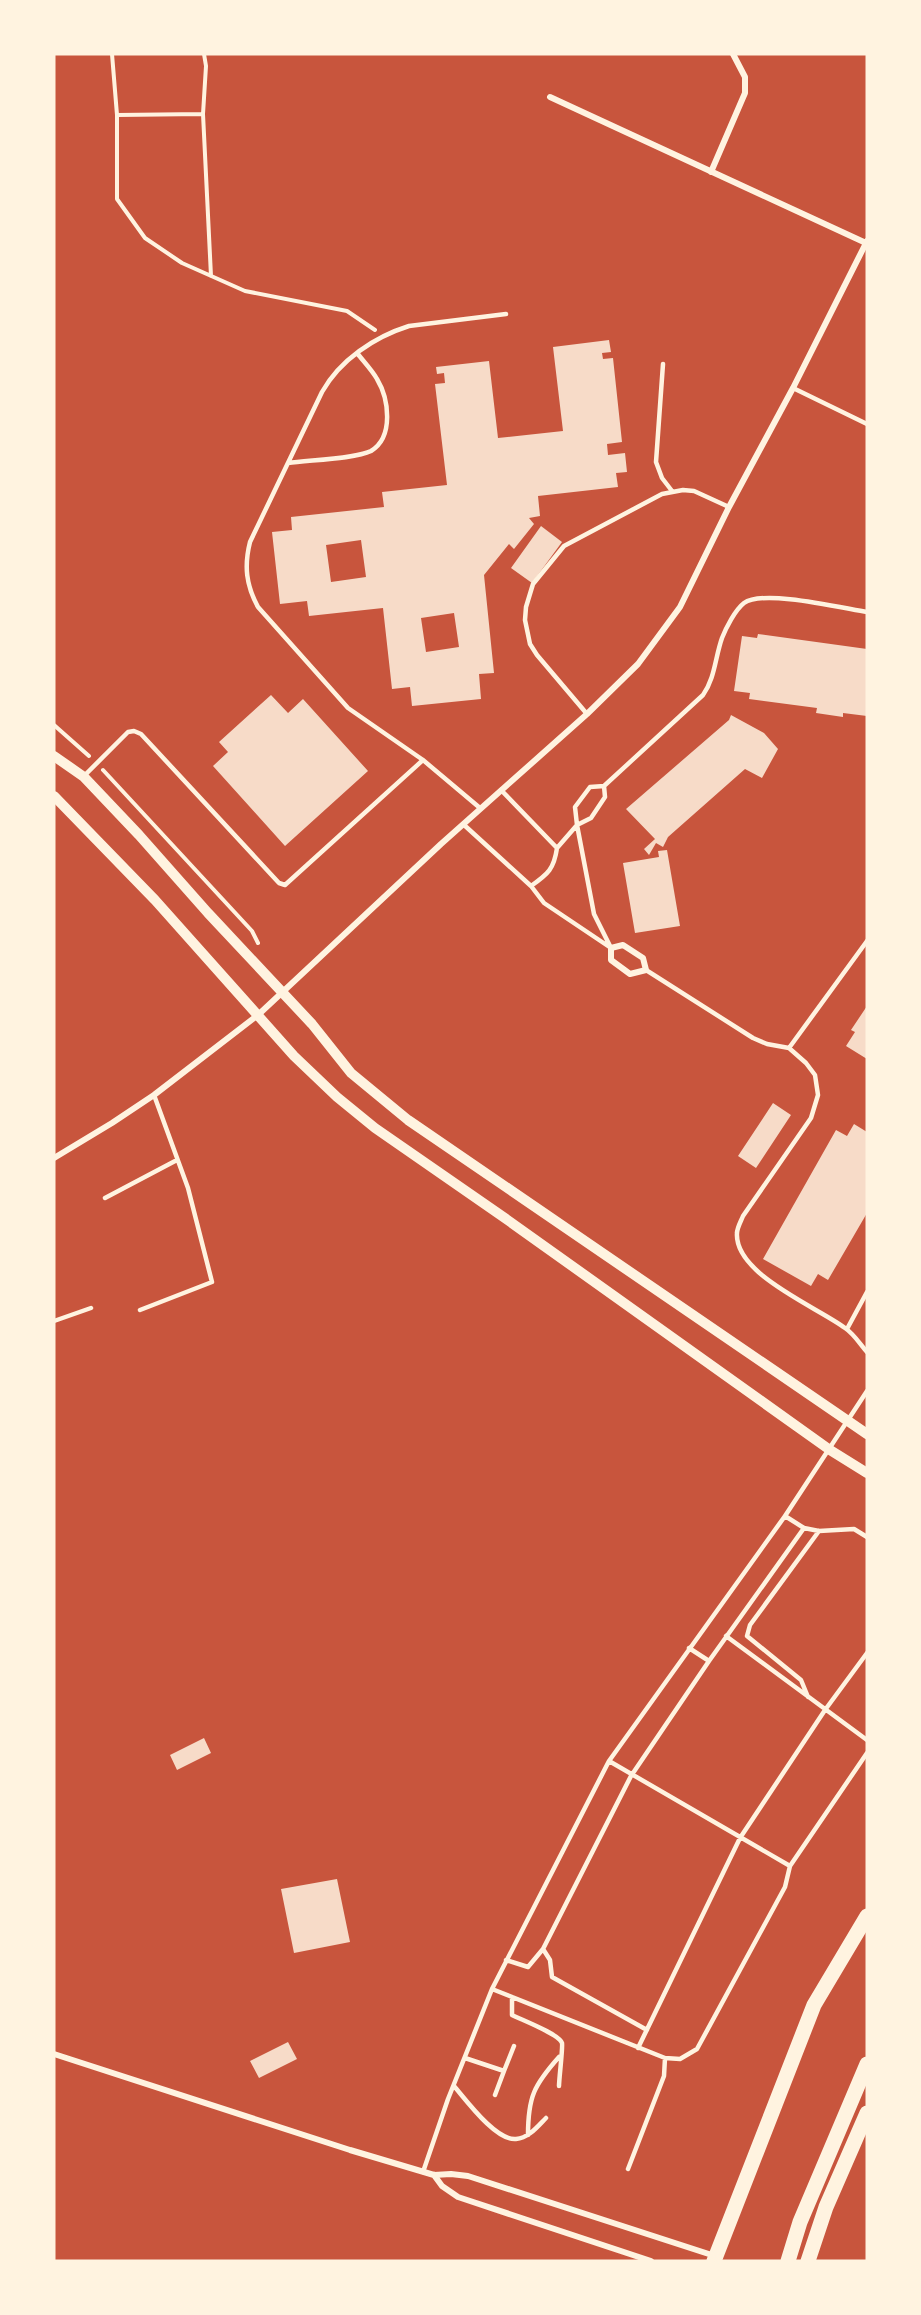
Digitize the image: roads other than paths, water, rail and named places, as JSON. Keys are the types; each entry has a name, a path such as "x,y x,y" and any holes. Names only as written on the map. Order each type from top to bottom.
{"main road":[{"path":"715,2259 814,2005 867,1916"},
{"path":"788,2261 800,2222 867,2064"},
{"path":"808,2261 826,2207 867,2113"}],"street":[{"path":"711,171 745,93 745,77 733,54"},
{"path":"54,1158 154,1095 258,1015 480,808 587,714 638,664 680,607 866,242 550,97"},
{"path":"54,756 84,777 312,1024 351,1073 408,1120 867,1434"},
{"path":"54,796 155,900 294,1056 337,1097 375,1128 830,1450 867,1473"},
{"path":"623,945 633,951 643,958 646,970 630,974 611,960 611,948 623,945"},
{"path":"54,2054 423,2172 434,2175 468,2176 715,2259"},
{"path":"434,2175 442,2186 458,2197 651,2261"}],"lane":[{"path":"480,808 423,760 348,708 266,618 252,596 246,569 250,543 329,380 336,371 357,353 383,336 409,326 506,314"},
{"path":"288,462 357,455 369,452 378,445 384,435 387,422 385,398 377,380 357,353"},
{"path":"663,364 657,462 662,478 672,491"},
{"path":"793,388 867,424"},
{"path":"587,714 530,644 525,620 526,607 533,584 564,546 652,499 672,491 694,491 729,507"},
{"path":"611,948 594,914 575,807 590,787 604,786 703,695 712,677 722,637 743,604 750,600 775,597 867,612"},
{"path":"84,777 128,732 134,731 141,734 279,883 285,885 423,760"},
{"path":"531,886 546,876 555,864 557,848 578,825 591,818 605,797 604,786"},
{"path":"501,790 557,848"},
{"path":"463,824 531,886 544,903 611,948"},
{"path":"789,1048 867,941"},
{"path":"646,970 753,1038 766,1044 789,1048 807,1063 814,1075 818,1095 811,1118 743,1216 737,1232 739,1246 748,1262 767,1279 847,1329 867,1352"},
{"path":"140,1310 212,1281 188,1188 154,1095"},
{"path":"105,1198 177,1160"},
{"path":"847,1329 867,1292"},
{"path":"54,1321 91,1308"},
{"path":"423,2172 492,1989 609,1761 785,1516 867,1391"},
{"path":"785,1516 804,1528 819,1531 854,1529 867,1537"},
{"path":"507,1960 528,1967 543,1949 631,1776 726,1636 804,1528"},
{"path":"808,1697 801,1680 747,1636 750,1624 819,1531"},
{"path":"726,1636 867,1740"},
{"path":"689,1648 709,1661"},
{"path":"638,2048 740,1838 825,1710 867,1653"},
{"path":"492,1989 665,2058 680,2059 697,2049 785,1887 790,1866 867,1753"},
{"path":"609,1761 631,1776 790,1866"},
{"path":"543,1949 550,1960 552,1977 647,2030"},
{"path":"512,1997 512,2015 559,2037 562,2045 558,2086"},
{"path":"495,2095 514,2046"},
{"path":"528,2135 528,2110 540,2078 560,2056"},
{"path":"465,2058 504,2071"},
{"path":"628,2169 664,2076 665,2058"},
{"path":"454,2086 487,2123 500,2134 515,2140 528,2135 546,2118"}]}
